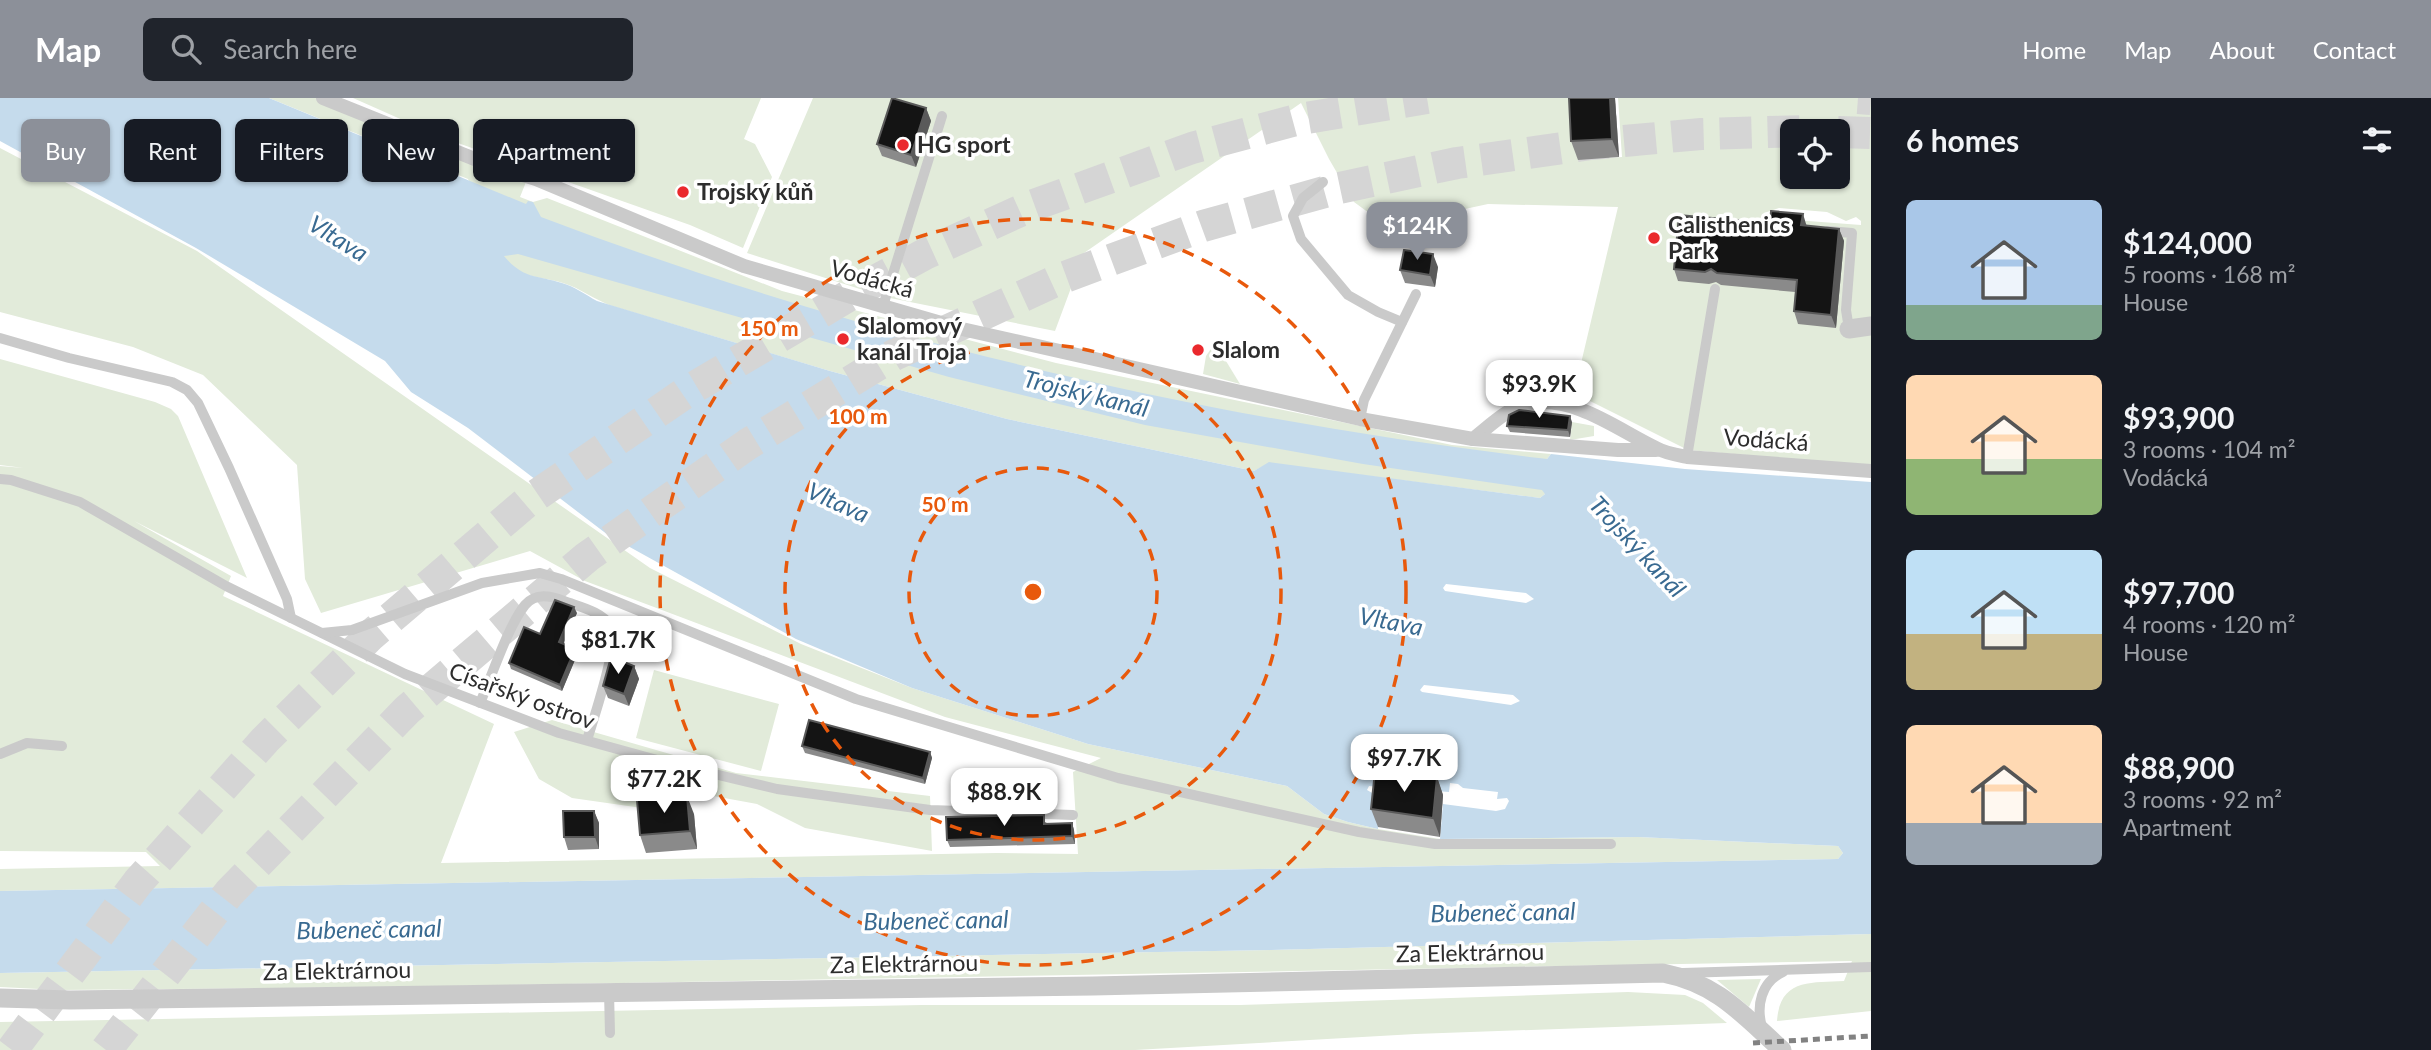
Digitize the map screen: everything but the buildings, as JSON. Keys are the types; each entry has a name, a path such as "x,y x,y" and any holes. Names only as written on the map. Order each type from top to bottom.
{"street":[{"name":"Vodácká","path":"323,98 487,164 536,179 744,266 962,329 1360,419 1473,439 1618,450 1659,450"},
{"path":"1849,328 1871,326"},
{"name":"Vodácká","path":"1473,439 1505,413 1530,403 1562,403 1592,415 1659,450 1687,457 1871,471"},
{"name":"Za Elektrárnou","path":"0,998 70,1000 1093,986 1663,973 1690,980 1725,998 1782,1050"}],"lane":[{"path":"883,306 942,116"},
{"path":"1323,181 1303,198 1293,216 1301,239 1348,295 1402,322"},
{"path":"1814,230 1852,233 1846,310 1849,328"},
{"path":"1687,457 1715,289"},
{"path":"1360,419 1364,400 1416,294"},
{"path":"0,338 69,359 172,382 187,390 198,403 229,468 287,599 291,618"},
{"name":"Císařský ostrov","path":"0,479 80,502 226,586 405,674 559,733 659,761 777,789 930,810 1073,815"},
{"path":"322,633 352,630 482,583 540,573 561,579 856,699 1118,778 1359,832 1434,844 1611,844"},
{"path":"481,703 526,603 548,595 604,618 613,628 614,640 607,671 587,740"},
{"path":"0,754 27,743 62,746"},
{"path":"1663,973 1871,967"},
{"path":"1765,1034 1759,1014 1761,996 1770,981 1787,970"},
{"path":"609,992 610,1033"}],"green space":[{"name":"Slalomový kanál Troja","path":"269,98 321,98 372,119 362,119 362,136 348,130 348,119 321,119"},
{"path":"353,98 761,98 744,139 755,144 772,177 743,248 690,225 568,182 635,182 635,119 473,119 473,148 459,143 459,119 400,119"},
{"path":"813,98 1574,98 1579,160 1622,157 1618,98 1871,98 1871,466 1688,450 1574,393 1618,207 1488,204 1400,223 1369,213 1354,202 1301,103 1084,253 1055,331 885,297 747,253","holes":["1779,208 1827,212 1846,221 1856,217 1861,221 1861,225 1768,218 1764,213"]},
{"path":"0,148 21,159 21,182 65,182 197,251 650,568 801,644 912,688 1088,744 1287,786 1324,814 1378,829 1440,839 1638,837 1838,846 1843,853 1838,859 0,891 0,869 160,866 146,852 0,851 0,466 24,468 0,465 0,359 155,402 171,409 178,416 247,578 134,521 231,576 223,596 494,724 441,863 997,853 1078,854 1073,772 1101,758 945,717 585,581 530,551 321,613 305,579 297,465 203,375 133,347 0,312"},
{"name":"Slalomový kanál Troja","path":"459,155 473,160 473,182 526,182 520,197 533,202 547,198 782,291 1056,363 1452,445 1551,454 1547,459 1545,494 1540,498 1269,463 1254,471 1007,419 830,371 612,306 569,285 516,270 509,264 496,242 468,179 459,175"},
{"path":"1215,343 1240,384 1203,374 1206,356"},
{"path":"1572,422 1594,426 1594,436 1570,440"},
{"path":"654,670 779,704 761,771 636,738"},
{"path":"552,720 736,773 930,796 932,851 805,828 757,804 708,795 656,810 572,798 539,779 514,732"},
{"path":"1871,934 1871,1011 1777,1021 1779,1007 1791,990 1809,983 1844,981 1852,961 399,987 59,990 0,987 0,973 1271,950"},
{"path":"1761,979 1749,1007 1717,980"},
{"path":"1628,992 1685,995 1703,1003 1727,1023 1415,1034 1135,1050 0,1050 0,1022 922,1005 1240,1005"}],"water":[{"path":"0,98 269,98 320,119 235,119 235,182 348,182 348,131 362,136 362,182 459,182 459,176 526,204 528,201 533,202 541,217 662,260 784,300 1032,368 1158,396 1412,441 1547,459 1551,454 1685,469 1871,482 1871,934 1271,950 0,973 0,891 1838,859 1843,853 1838,846 1638,837 1440,839 1443,804 1496,811 1505,809 1509,801 1507,798 1497,799 1498,792 1463,788 1450,783 1449,792 1369,786 1367,790 1381,798 1378,829 1324,814 1287,786 1088,744 912,688 796,639 608,535 468,428 411,392 385,361 196,248 75,182 110,182 110,119 21,119 21,152 0,141","holes":["518,254 949,377 1145,425 1363,464 1542,490 1545,494 1540,498 1269,462 1254,471 1007,419 830,371 597,301 566,284 524,273 504,256","1446,584 1526,593 1534,599 1526,603 1445,591 1443,588","1424,685 1513,695 1520,701 1511,705 1422,692 1420,690"]}],"tunnel":[{"path":"12,1050 138,882 265,740 371,635 528,501 688,391 855,292 925,254 1031,206 1192,148 1300,119 1427,98"},
{"path":"1858,98 1871,99"},
{"path":"106,1050 229,893 407,710 587,557 748,444 894,355 1062,278 1203,226 1339,188 1457,163 1591,144 1701,134 1780,132"},
{"path":"1850,132 1871,133"}],"railway":[{"path":"1753,1043 1871,1036"}],"place":[{"name":"HG sport","path":"903,145"},
{"name":"Trojský kůň","path":"683,192"},
{"name":"Calisthenics Park","path":"1654,238"},
{"name":"Slalomový kanál Troja","path":"843,339"},
{"name":"Slalom","path":"1198,350"}],"water label":[{"name":"Vltava","path":"338,239"},
{"name":"Trojský kanál","path":"1086,394"},
{"name":"Vltava","path":"838,503"},
{"name":"Trojský kanál","path":"1637,547"},
{"name":"Vltava","path":"1391,622"},
{"name":"Bubeneč canal","path":"1503,913"},
{"name":"Bubeneč canal","path":"936,921"},
{"name":"Bubeneč canal","path":"369,930"}]}
